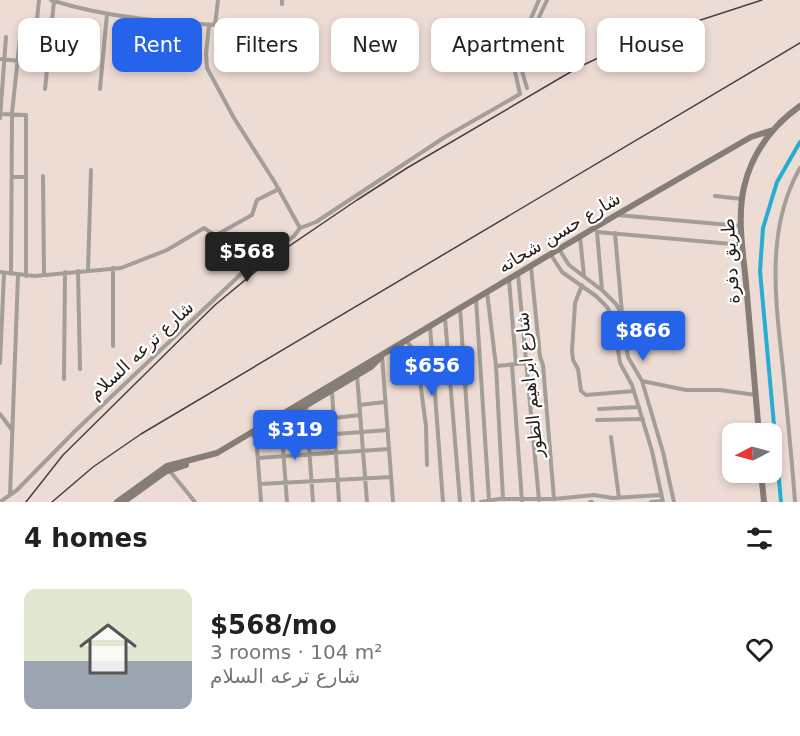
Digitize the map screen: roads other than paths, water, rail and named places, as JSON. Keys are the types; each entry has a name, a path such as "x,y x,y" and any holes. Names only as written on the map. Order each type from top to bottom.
{"main road":[{"name":"طريق دفرة","path":"758,423 741,226 742,199 747,177 763,143 773,130 800,106"},
{"name":"شارع حسن شحاته","path":"117,502 168,468 218,453 580,236 597,230 616,215 751,137 773,130"},
{"path":"751,137 758,138 763,143"},
{"name":"شارع حسن شحاته","path":"168,468 216,458 375,364 382,354"},
{"path":"762,483 764,502"},
{"name":"شارع حسن شحاته","path":"124,502 132,493"}],"street":[{"path":"2,59 29,62 34,57 39,0"},
{"path":"45,89 53,0 107,14 136,18"},
{"path":"216,18 218,0"},
{"name":"شارع ترعه السلام","path":"0,502 242,273 294,236 300,228 316,222 445,137 520,94 513,63 514,57 539,0"},
{"path":"527,88 519,61 547,0"},
{"path":"100,89 107,14"},
{"path":"202,24 214,25"},
{"path":"209,25 207,68 300,228"},
{"path":"0,118 2,59 6,37"},
{"path":"11,274 12,113 18,53"},
{"path":"0,114 25,113 26,115 26,276"},
{"path":"795,502 777,316 775,266 780,218 789,189 800,168"},
{"path":"88,270 91,170"},
{"path":"43,176 44,275"},
{"path":"13,177 26,177"},
{"path":"0,363 2,273 26,276 44,275 128,266 158,254 204,228 215,235 218,234 252,216 257,200 279,189"},
{"path":"715,196 742,199"},
{"path":"616,215 741,226"},
{"path":"603,291 597,230 615,234 743,245"},
{"path":"615,234 628,357 642,381 663,452 674,502"},
{"path":"580,236 584,276"},
{"path":"559,249 569,266 603,291 616,304 623,320"},
{"path":"551,255 562,272 596,296 613,317 620,363 634,391 652,450 662,502 651,502"},
{"name":"شارع ابراهيم الطور","path":"531,267 539,355 543,365 554,499"},
{"path":"113,268 113,346"},
{"path":"78,271 80,369"},
{"path":"63,379 65,272"},
{"path":"519,274 539,500"},
{"path":"10,495 18,275"},
{"path":"509,280 522,501"},
{"path":"582,285 575,303 572,351 573,360 578,369 581,391 586,395 634,391"},
{"path":"488,292 496,366 503,499"},
{"path":"476,299 489,501"},
{"path":"460,308 473,502"},
{"path":"445,317 460,502"},
{"path":"430,326 442,502"},
{"path":"406,340 416,353 426,426 427,465"},
{"path":"382,354 393,502"},
{"path":"496,366 526,363"},
{"path":"357,375 367,502"},
{"path":"642,381 686,390 720,390 756,395"},
{"path":"332,390 339,502"},
{"path":"359,405 386,402"},
{"path":"306,406 313,502"},
{"path":"599,409 639,407"},
{"path":"0,414 12,430"},
{"path":"334,418 360,415"},
{"path":"597,420 643,419"},
{"path":"281,421 287,502"},
{"path":"282,438 388,430"},
{"path":"256,435 261,502"},
{"path":"611,437 619,498"},
{"path":"258,459 389,449"},
{"path":"168,468 195,502"},
{"path":"260,484 391,477"},
{"path":"481,502 596,495 619,498 661,495"}],"waterway":[{"path":"781,502 760,271 763,228 777,182 800,142"}],"railway":[{"path":"26,502 63,455 215,305 273,257 407,168 579,67 630,43 762,0"},
{"path":"52,502 93,467 141,434 800,43"}]}
